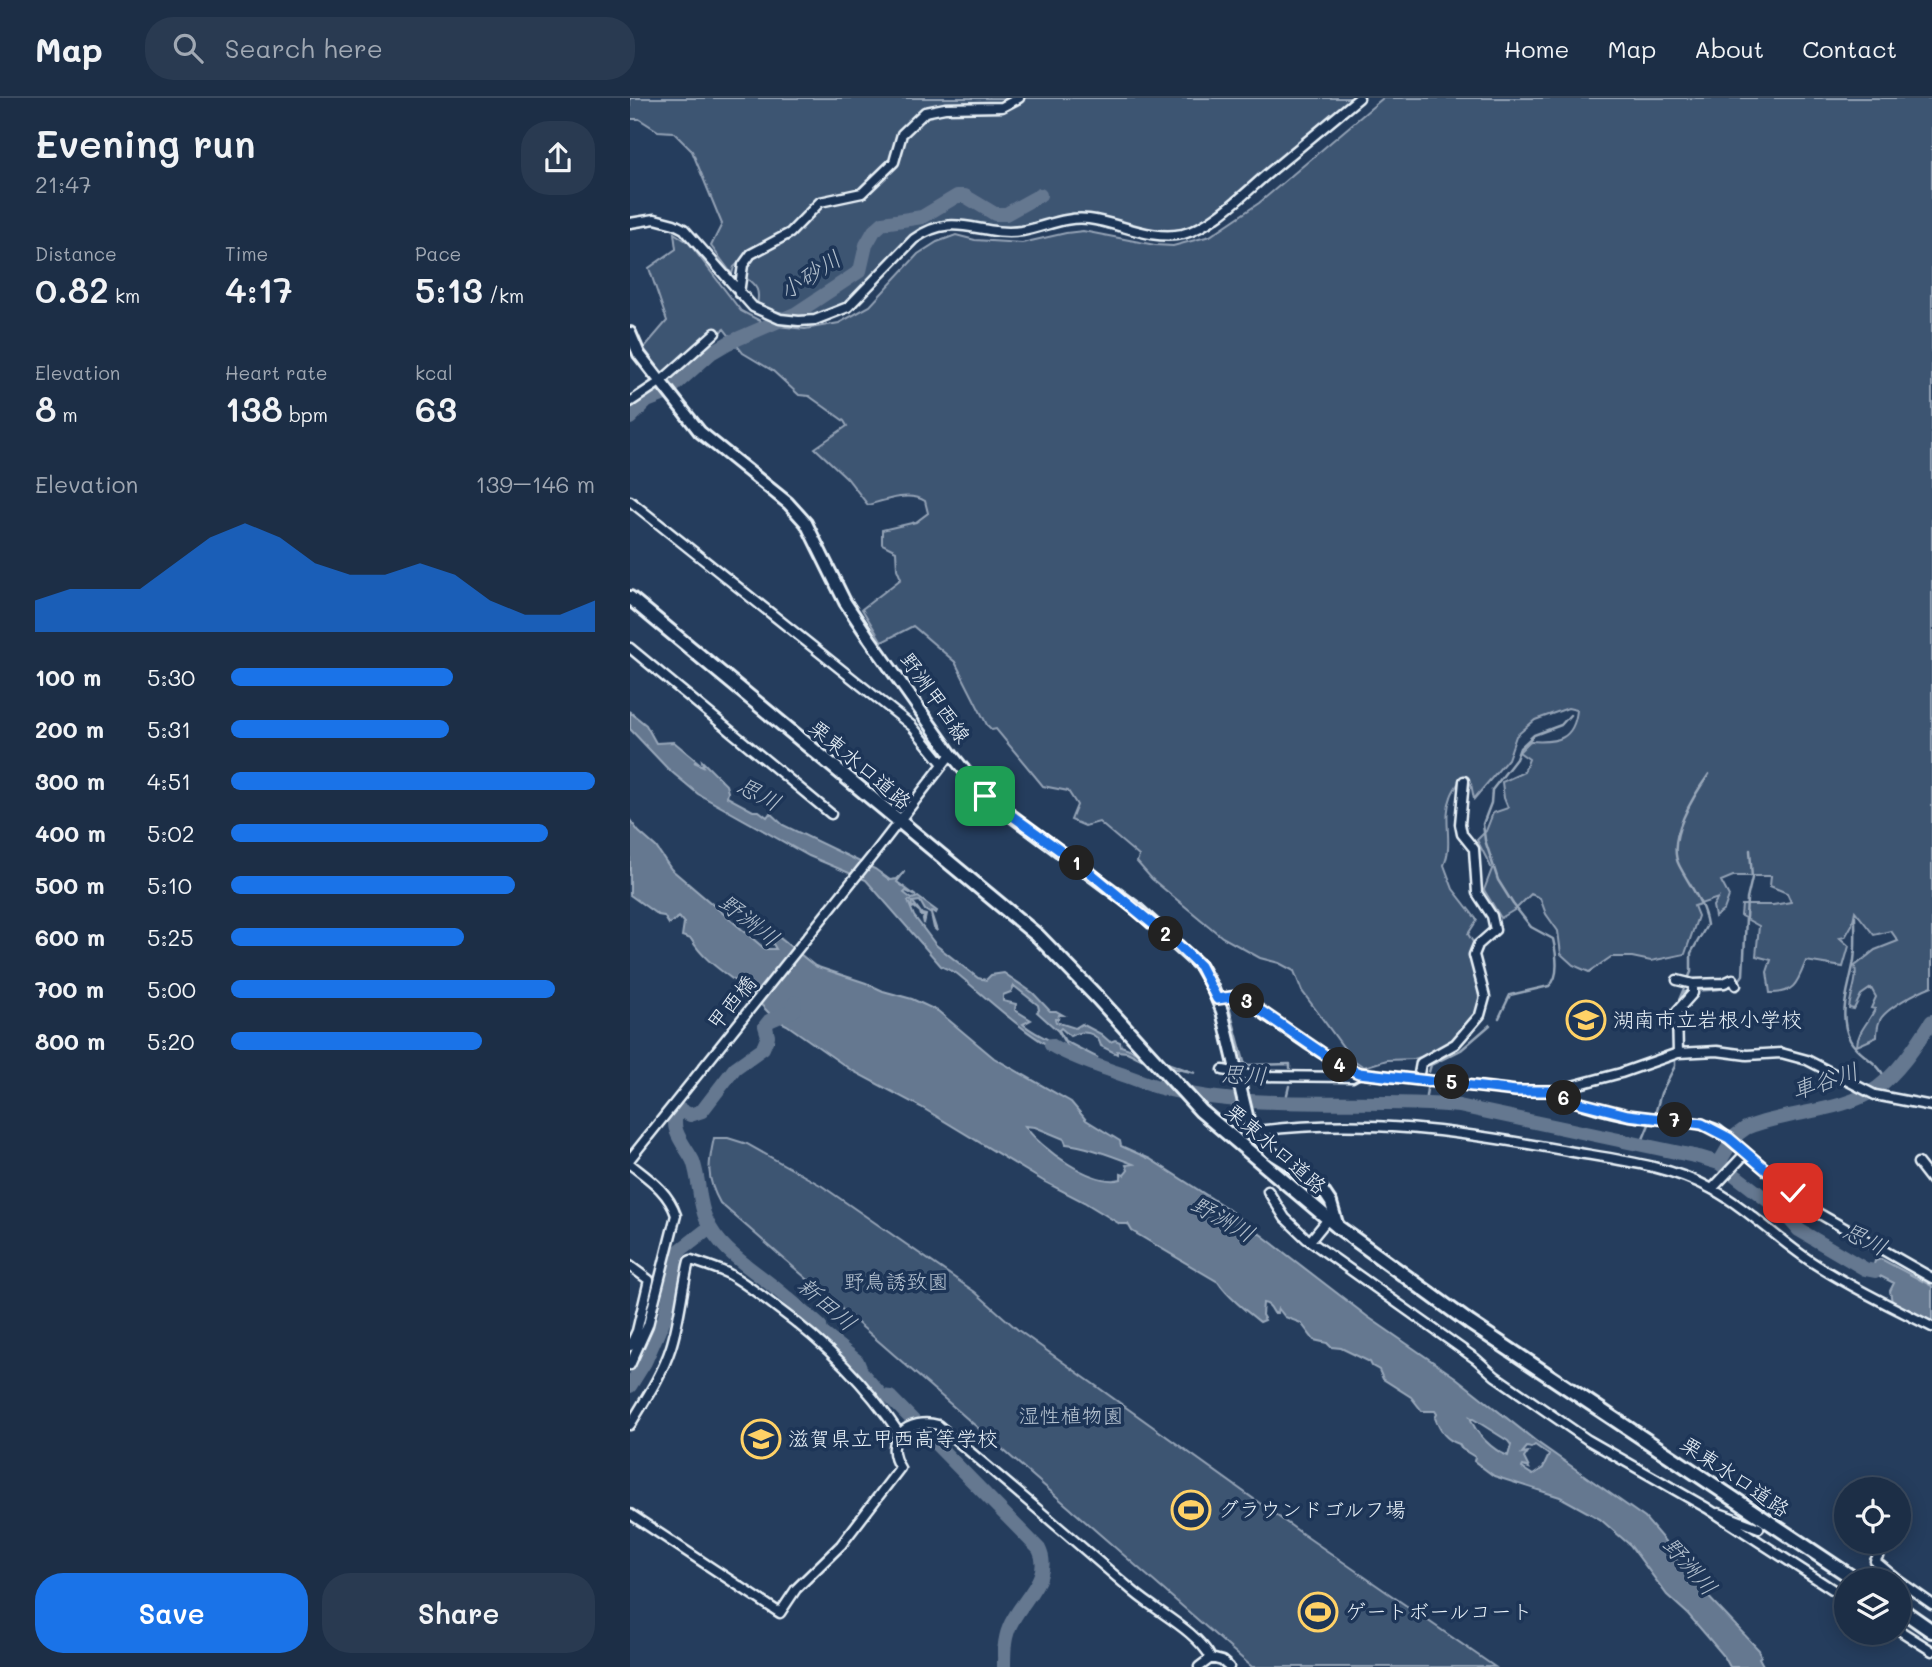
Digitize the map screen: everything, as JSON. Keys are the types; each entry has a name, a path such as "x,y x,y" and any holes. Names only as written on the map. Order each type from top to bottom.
{"highway":[{"name":"栗東水口道路","path":"630,598 1038,936 1219,1126 1333,1223 1470,1323 1838,1568"},
{"path":"1911,1616 1932,1631"}],"main road":[{"name":"野洲甲西線","path":"630,332 639,354 700,432 788,503 806,523 845,602 951,754 985,796 1087,870 1200,966 1217,999 1250,1130"},
{"path":"1250,1130 1260,1144 1303,1173 1323,1191 1331,1203 1333,1223"}],"street":[{"path":"739,293 743,265 751,254 790,233 820,202 862,192 894,162 902,134 925,112 945,108 1002,107 1019,98"},
{"path":"630,223 655,219 684,229 753,307 768,315 799,321 815,320 848,307 914,240 944,226 958,224 1012,232 1090,219 1149,234 1182,234 1194,230 1245,193 1359,98"},
{"path":"630,402 665,389 715,333"},
{"path":"630,500 920,734 943,764"},
{"path":"630,648 831,814"},
{"path":"920,734 933,728"},
{"name":"甲西橋","path":"630,1162 951,754"},
{"path":"1418,1079 1421,1063 1455,1044 1480,1015 1485,997 1474,956 1478,945 1495,930 1495,922 1477,893 1474,849 1462,834 1460,824 1464,781"},
{"path":"1678,1053 1676,1011 1688,985 1724,983 1733,979 1735,983"},
{"path":"1217,999 1239,996 1299,1039 1340,1065 1359,1073 1516,1091 1553,1091 1621,1073 1678,1053 1781,1053 1807,1059 1875,1095 1932,1106"},
{"path":"1223,1070 1254,1076 1296,1077 1352,1077 1359,1073"},
{"path":"1553,1091 1565,1099 1628,1115 1702,1124 1731,1140 1818,1213 1932,1278"},
{"path":"1250,1130 1338,1125 1446,1130 1652,1167 1712,1188 1814,1264 1932,1327"},
{"path":"1712,1188 1744,1153"},
{"path":"630,1162 661,1189 671,1202 676,1215 648,1325 630,1365"},
{"path":"1918,1163 1932,1181"},
{"path":"1268,1191 1285,1218 1310,1241 1454,1343 1495,1376 1641,1472 1707,1508 1834,1590"},
{"path":"1310,1241 1333,1223"},
{"path":"630,1425 657,1380 670,1349 691,1260 726,1272 812,1333 848,1367 877,1401 899,1433"},
{"path":"630,1266 649,1280 637,1331 630,1346"},
{"path":"630,1514 780,1613 796,1589 841,1545 900,1468 894,1459 893,1448 899,1433 912,1425 928,1422 938,1425 1207,1650 1211,1658 1222,1661 1229,1667"},
{"path":"1707,1508 1759,1528"},
{"path":"1879,1554 1875,1561 1883,1568"},
{"path":"1911,1589 1932,1604"},
{"path":"1911,1638 1932,1651"},
{"path":"1199,1667 1211,1658"}],"green space":[{"path":"630,98 1353,98 1204,222 1191,227 1157,230 1095,215 1075,214 1007,228 960,221 944,222 928,227 909,240 848,301 834,310 801,316 781,313 757,304 757,289 746,278 747,255 734,267 732,274 711,246 722,224 692,151 673,132 658,131 639,119 630,119"},
{"path":"1383,98 1932,98 1932,986 1903,1000 1883,1015 1878,1024 1877,1037 1857,1046 1861,1032 1875,1009 1871,1008 1876,997 1871,988 1861,995 1854,1009 1849,1008 1855,981 1855,966 1875,950 1898,941 1891,931 1874,935 1855,911 1852,925 1845,937 1840,938 1849,946 1843,967 1806,961 1798,980 1790,989 1770,993 1767,972 1771,960 1756,956 1759,926 1741,916 1742,905 1791,902 1787,893 1770,886 1771,876 1733,876 1721,881 1729,896 1724,910 1715,917 1713,906 1718,898 1694,906 1698,916 1685,954 1651,961 1611,957 1589,972 1573,965 1561,954 1558,931 1546,914 1540,898 1531,894 1516,909 1501,918 1484,890 1492,869 1477,840 1486,831 1493,813 1508,808 1502,782 1524,772 1529,759 1519,752 1530,741 1556,740 1568,734 1577,710 1568,708 1535,720 1516,736 1508,759 1474,799 1471,784 1462,777 1449,805 1448,848 1444,865 1453,889 1477,920 1468,934 1476,947 1480,1017 1443,1050 1414,1059 1387,1060 1364,1067 1352,1059 1302,991 1294,971 1279,963 1260,958 1222,937 1152,879 1137,862 1139,856 1099,822 1085,826 1071,820 1077,805 1068,791 1043,786 996,729 992,730 987,725 955,662 913,626 882,642 862,609 901,579 897,569 896,551 882,544 882,530 916,522 928,513 925,501 904,497 868,505 847,478 815,448 847,426 844,421 809,396 799,395 773,371 743,353 724,329 663,374 643,349 667,321 649,268 676,249 674,233 689,243 741,311 768,325 805,329 839,323 870,306 918,254 937,242 956,235 975,240 1022,243 1083,231 1173,246 1210,236 1259,203"},
{"path":"714,1138 728,1138 747,1144 822,1186 975,1292 1018,1330 1304,1535 1495,1667 1252,1667 720,1203 712,1186 710,1171"}],"water":[{"path":"630,712 646,725 656,743 674,742 698,762 694,762 703,766 702,761 726,785 727,797 767,817 770,813 783,825 875,869 890,880 897,879 905,871 897,882 916,896 906,891 904,893 912,899 918,897 937,911 931,913 937,931 931,914 920,901 913,902 922,914 926,915 924,924 925,916 912,908 911,900 908,901 914,916 936,945 978,978 986,980 991,975 1004,973 1033,993 1050,1011 1063,1015 1055,1019 1056,1022 1075,1028 1082,1024 1110,1042 1115,1040 1120,1042 1121,1046 1195,1073 1149,1063 1127,1052 1117,1051 1117,1054 1101,1046 1093,1035 1079,1033 1070,1036 1061,1028 1059,1030 1065,1041 1098,1058 1091,1057 1093,1062 1087,1056 1079,1057 1066,1045 1058,1031 1037,1012 1038,1005 1014,986 1011,992 1003,995 1003,1001 1016,1004 1015,1010 1031,1020 1023,1024 1068,1053 1042,1042 956,973 941,966 866,880 809,856 698,794 667,768 630,729"},
{"name":"野洲川","path":"630,820 656,847 671,869 765,949 776,949 743,918 748,916 764,928 776,932 815,966 912,999 938,1011 994,1058 1071,1102 1086,1120 1120,1141 1121,1146 1150,1159 1225,1207 1368,1317 1455,1377 1537,1442 1645,1518 1669,1546 1682,1569 1759,1650 1759,1658 1764,1667 1730,1667 1724,1656 1688,1614 1667,1595 1630,1545 1600,1519 1560,1497 1494,1476 1474,1461 1475,1457 1444,1434 1435,1418 1435,1411 1422,1411 1411,1397 1383,1379 1379,1370 1370,1362 1341,1348 1314,1340 1301,1323 1285,1317 1278,1308 1277,1313 1274,1313 1269,1305 1263,1303 1262,1315 1265,1320 1260,1322 1218,1282 1132,1231 1128,1224 1120,1224 921,1107 851,1070 787,1025 779,1021 773,1023 784,1017 784,1014 770,1014 750,993 710,962 691,939 682,936 684,923 679,917 669,924 664,916 658,915 630,895","holes":["1025,1126 1035,1127 1064,1139 1066,1144 1091,1149 1133,1164 1126,1165 1128,1170 1124,1175 1121,1174 1121,1179 1096,1177 1082,1172 1055,1155","1470,1417 1508,1441 1511,1445 1508,1456 1496,1450 1476,1429","1535,1445 1549,1455 1543,1468 1533,1475 1522,1468 1529,1468 1524,1458 1528,1452 1522,1453 1527,1447"]},
{"path":"772,1024 771,1042 769,1026"},
{"path":"1881,1259 1932,1286 1932,1323 1892,1302 1890,1291 1894,1283 1858,1265 1873,1267 1875,1261"}],"waterway":[{"name":"小砂川","path":"630,418 647,401 665,394 711,353 795,314 860,271 866,245 874,231 883,223 922,217 957,196 965,196 995,214 1006,214 1040,195"},
{"path":"1499,1018 1510,995 1549,986 1553,982 1556,957 1553,939 1531,927 1498,880 1485,840 1483,824 1491,803 1492,790 1516,759 1520,748 1534,735 1561,725 1570,715"},
{"path":"1676,1007 1691,972 1691,953 1707,925 1699,901 1679,865 1676,843 1684,818 1709,774"},
{"path":"1682,993 1731,986 1743,975 1747,899 1752,878 1750,850"},
{"path":"1855,916 1855,955 1844,1010 1846,1030 1854,1046 1879,1068 1885,1080"},
{"name":"新田川","path":"795,1002 794,1010 769,1021 765,1026 768,1036 763,1048 735,1068 702,1111 690,1115 681,1110 677,1112 675,1126 693,1161 703,1212 718,1240 820,1326 821,1332 857,1361 862,1373 882,1396 890,1397 1039,1549 1042,1570 1039,1580 1009,1628 1005,1642 1004,1667"},
{"path":"1266,1022 1240,1003 1231,1004 1229,1007 1246,1065 1290,1064 1290,1068"},
{"path":"1673,1013 1674,1038"},
{"name":"車谷川","path":"1719,1163 1735,1136 1746,1128 1831,1107 1877,1088 1901,1065 1932,1021"},
{"path":"1429,1072 1431,1065 1461,1050 1490,1025"},
{"name":"思川","path":"1051,1045 1082,1060 1152,1085 1201,1096 1275,1102 1459,1106 1699,1157 1719,1163 1784,1213 1799,1230 1865,1269 1875,1271"},
{"path":"1655,1114 1661,1093 1675,1066 1675,1058"},
{"path":"1425,1103 1428,1082"},
{"path":"1285,1103 1289,1086"},
{"path":"1641,1144 1650,1122"},
{"path":"630,1386 645,1362 665,1317 679,1251 710,1227"}],"place":[{"name":"湖南市立岩根小学校","path":"1586,1020"},
{"name":"滋賀県立甲西高等学校","path":"761,1439"},
{"name":"グラウンドゴルフ場","path":"1191,1510"},
{"name":"ゲートボールコート","path":"1318,1612"}],"route":[{"path":"985,796 1087,870 1176,943 1200,966 1217,999 1239,996 1340,1065 1359,1073 1516,1091 1553,1091 1565,1099 1628,1115 1702,1124 1729,1138 1793,1193"}],"park label":[{"name":"野鳥誘致園","path":"896,1282"},
{"name":"湿性植物園","path":"1071,1416"}]}
